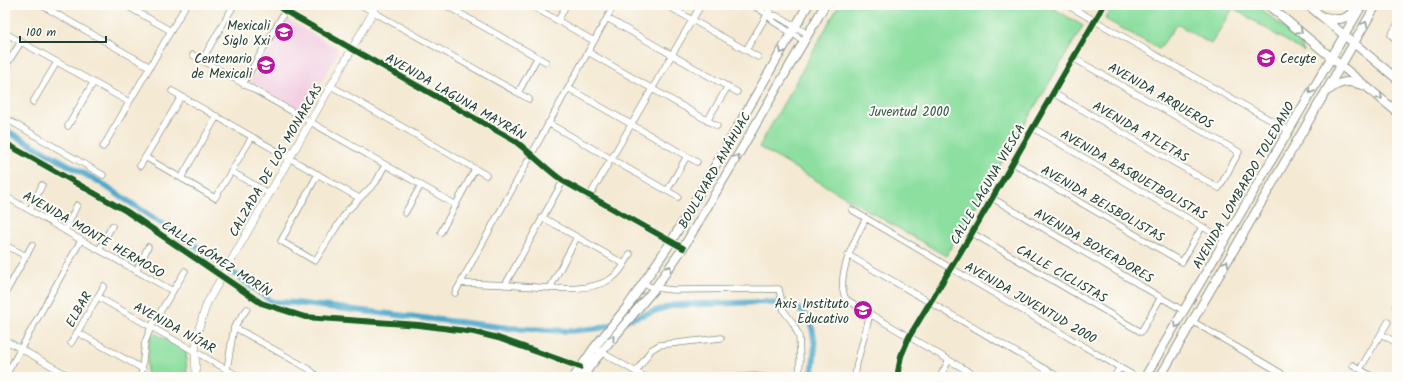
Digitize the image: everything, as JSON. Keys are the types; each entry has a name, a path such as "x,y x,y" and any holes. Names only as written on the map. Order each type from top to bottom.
{"main road":[{"name":"BOULEVARD ANÁHUAC","path":"583,377 609,329 627,307 671,242 808,5"},
{"name":"BOULEVARD ANÁHUAC","path":"574,377 580,367 626,323 655,288 683,248 825,5"},
{"path":"1268,5 1397,112"},
{"path":"1308,5 1397,79"},
{"path":"1322,17 1337,20 1343,19 1349,16 1361,5"},
{"name":"AVENIDA LOMBARDO TOLEDANO","path":"1145,377 1361,5"},
{"name":"AVENIDA LOMBARDO TOLEDANO","path":"1160,377 1376,5"},
{"path":"1325,93 1341,82 1348,81 1367,86"},
{"path":"1218,277 1213,269 1224,242"},
{"path":"1192,321 1199,301 1195,293"}],"street":[{"path":"41,5 150,67"},
{"path":"125,5 171,31"},
{"path":"103,148 186,5"},
{"path":"202,60 234,5"},
{"name":"AVENIDA LAGUNA MAYRÁN","path":"276,5 515,141 563,181 589,197 683,248"},
{"path":"361,5 375,8 528,99"},
{"path":"445,5 546,62"},
{"path":"530,5 594,41"},
{"path":"558,21 566,5"},
{"path":"455,293 614,5"},
{"path":"666,5 758,57"},
{"path":"589,197 701,5"},
{"path":"752,5 767,14 777,16 793,30 806,37"},
{"path":"746,50 773,5"},
{"path":"1067,5 1288,130"},
{"name":"CALLE LAGUNA VIESCA","path":"897,377 901,356 909,337 972,233 1104,5"},
{"name":"CALZADA DE LOS MONARCAS","path":"196,377 196,351 199,328 208,303 375,8"},
{"path":"243,84 285,11"},
{"path":"607,18 737,92"},
{"path":"1397,25 1391,35 1397,40"},
{"path":"5,32 129,102"},
{"path":"5,67 21,42"},
{"path":"588,52 717,126"},
{"path":"193,55 456,205"},
{"path":"518,93 537,58"},
{"name":"AVENIDA ARQUEROS","path":"1073,58 1239,152 1219,188"},
{"path":"33,102 57,62"},
{"path":"68,126 93,82"},
{"path":"331,86 486,176"},
{"path":"707,121 728,86"},
{"path":"568,88 697,162"},
{"path":"172,91 359,198"},
{"name":"AVENIDA ATLETAS","path":"1053,93 1219,188"},
{"path":"140,166 181,96"},
{"path":"181,178 217,116"},
{"path":"5,118 103,175"},
{"path":"548,123 678,197"},
{"name":"AVENIDA BASQUETBOLISTAS","path":"1033,128 1202,227 1224,242"},
{"path":"145,157 215,198 252,137"},
{"name":"CALLE GÓMEZ MORÍN","path":"5,143 126,212 223,275 261,303 305,317 450,329 487,334 580,367"},
{"path":"667,191 687,156"},
{"name":"AVENIDA BEISBOLISTAS","path":"1013,163 1182,262 1202,227"},
{"path":"318,174 281,241 315,260 346,212 376,182 385,165"},
{"path":"440,232 475,169"},
{"path":"232,172 270,194"},
{"path":"505,285 563,181"},
{"path":"30,210 42,185"},
{"path":"405,213 421,185"},
{"name":"AVENIDA MONTE HERMOSO","path":"5,196 173,291"},
{"name":"AVENIDA BOXEADORES","path":"992,198 1184,311"},
{"path":"65,230 77,205"},
{"name":"AVENIDA JUVENTUD 2000","path":"852,210 1136,377"},
{"path":"542,217 624,264"},
{"path":"866,218 848,255 844,275 844,293 846,299 978,377"},
{"path":"99,250 112,226"},
{"name":"CALLE CICLISTAS","path":"972,233 1141,332 1161,297"},
{"path":"550,288 577,237"},
{"path":"5,377 81,240"},
{"path":"5,245 26,256"},
{"path":"5,293 32,245"},
{"path":"136,271 148,247"},
{"path":"461,283 550,288 578,288 597,285 611,279 620,271 630,254"},
{"path":"848,255 1059,377"},
{"path":"141,377 145,342 151,327 185,271"},
{"path":"643,284 655,288 685,290 779,288 784,311 793,323 799,336 799,377"},
{"name":"ELBAR","path":"71,343 104,286"},
{"name":"AVENIDA NÍJAR","path":"98,298 196,351 240,377"},
{"path":"227,369 234,327 247,309"},
{"path":"855,377 857,363 870,314"},
{"path":"1192,321 1281,372"},
{"path":"1360,369 1388,322"},
{"path":"234,327 309,369 318,377"},
{"path":"77,332 143,369"},
{"path":"1381,334 1397,343"},
{"path":"636,372 652,350 659,345 721,338"},
{"path":"5,340 71,377"},
{"path":"597,350 644,377"},
{"path":"940,377 949,360"},
{"path":"1353,365 1373,377"},
{"path":"1114,377 1120,367"},
{"path":"732,377 763,377"}],"shaded area":[{"path":"286,19 337,48 338,52 305,113 250,82"}],"green space":[{"name":"Juventud 2000","path":"839,5 1048,5 1083,26 946,256 759,147"},
{"path":"1113,5 1256,5 1298,39 1304,52 1233,8 1211,44 1177,24 1159,49 1105,19"},
{"path":"156,334 186,351 187,377 146,377 150,335"}],"waterway":[{"path":"5,130 101,183 216,260 272,302 295,303 509,328 568,331 600,328 674,305 765,302 796,307 811,320 815,346 812,377"}],"cycle path":[{"path":"277,5 285,11 515,141 563,181 683,248"},
{"path":"897,377 901,356 909,337 972,233 1104,5"},
{"path":"5,143 126,211 261,303 305,317 419,325 474,332 498,338 580,367"}],"place":[{"name":"Mexicali Siglo Xxi","path":"284,32"},
{"name":"Cecyte","path":"1266,58"},
{"name":"Centenario de Mexicali","path":"266,65"},
{"name":"Axis Instituto Educativo","path":"863,310"}]}
